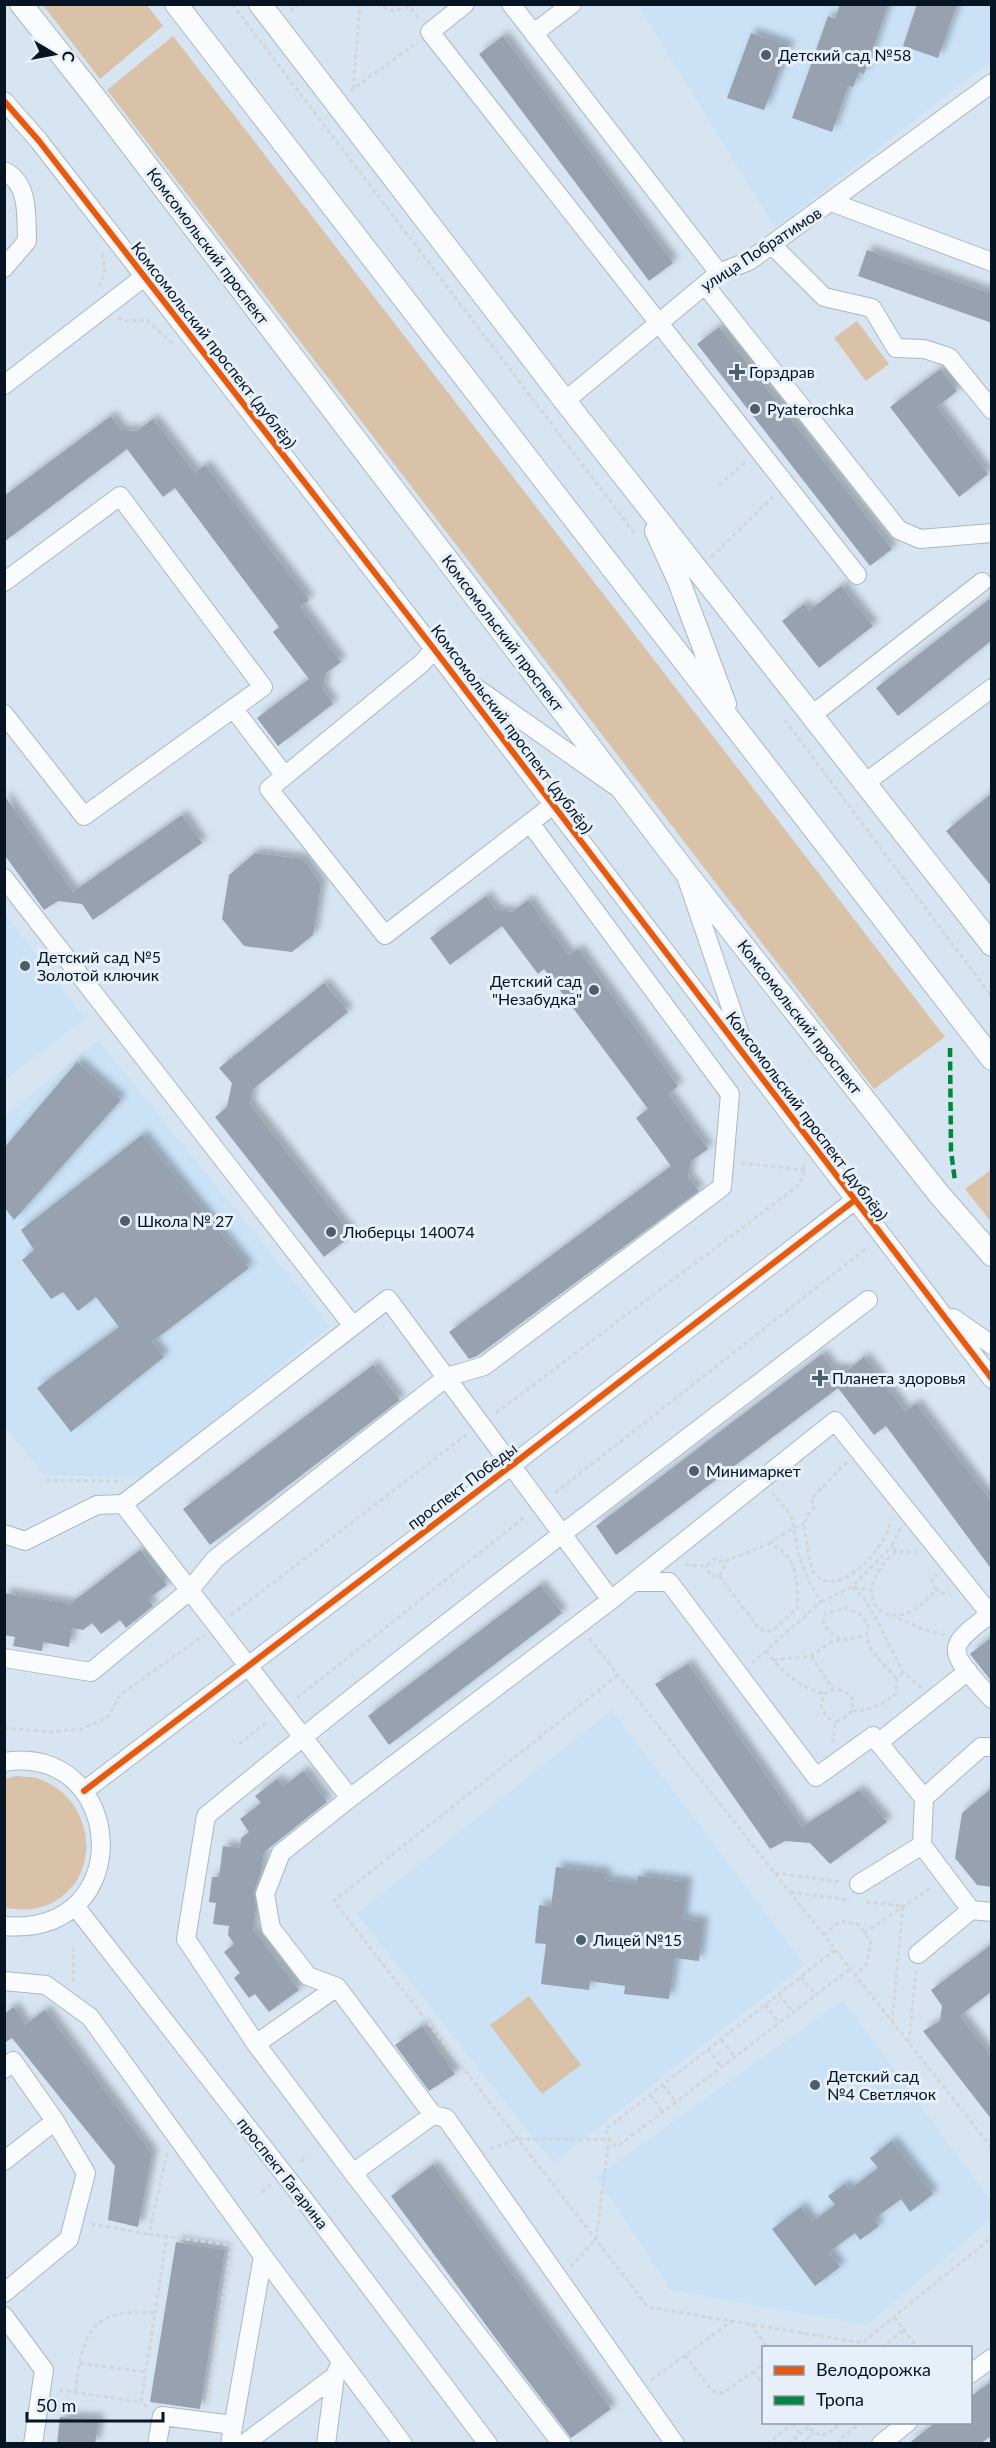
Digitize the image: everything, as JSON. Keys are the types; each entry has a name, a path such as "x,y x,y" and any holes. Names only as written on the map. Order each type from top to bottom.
{"main road":[{"name":"Комсомольский проспект","path":"21,4 93,94 683,869 938,1193 992,1255"},
{"path":"176,4 992,1059"},
{"path":"260,4 565,401 992,945"},
{"path":"640,497 678,579 732,725"}],"street":[{"path":"465,4 430,32 857,575"},
{"path":"511,4 899,530 920,539 992,533"},
{"path":"534,33 572,4"},
{"name":"улица Побратимов","path":"565,401 712,279 749,261 772,245 991,84"},
{"name":"Комсомольский проспект (дублёр)","path":"4,101 39,141 434,649 992,1379"},
{"path":"4,171 11,174 25,195 27,241 4,268"},
{"path":"831,202 992,262"},
{"path":"772,245 824,297 872,308 896,348 924,349 949,357 992,410"},
{"path":"4,385 144,277"},
{"path":"4,582 120,496 263,687 84,816 4,714"},
{"path":"810,713 821,708 982,582"},
{"path":"434,649 422,663 269,789 385,934 553,805"},
{"path":"448,668 625,793"},
{"path":"865,783 992,688"},
{"path":"233,708 285,776"},
{"path":"4,1658 91,1672 189,1591 216,1559 447,1377 484,1366 723,1187 730,1094 530,823"},
{"path":"683,869 750,1063"},
{"path":"4,878 353,1326"},
{"name":"проспект Победы","path":"84,1791 855,1200"},
{"path":"4,1534 25,1541 97,1505 123,1504 388,1299 611,1600"},
{"path":"562,2444 256,2044 186,1939 206,1816 302,1737 868,1300"},
{"path":"933,1302 992,1345"},
{"path":"675,2444 446,2118 433,2115 337,1987 308,1976 271,1928 265,1894 281,1853 611,1600 835,1421 990,1614 959,1641 956,1648 958,1659 992,1699"},
{"path":"123,1504 350,1798"},
{"path":"634,1582 669,1582 816,1777 873,1736 924,1798 922,1845 971,1910"},
{"path":"878,1743 968,1671"},
{"path":"924,1798 981,1747 992,1747"},
{"path":"4,1762 17,1760 42,1763 65,1774 84,1791 97,1813 103,1838 101,1863 91,1887 75,1906 52,1921 25,1928 4,1926"},
{"path":"859,1884 922,1845"},
{"name":"проспект Гагарина","path":"75,1906 309,2206 488,2444"},
{"path":"918,1954 971,1910 992,1912"},
{"path":"4,1981 46,1986 90,2016 262,2256 338,2369 403,2444"},
{"path":"256,2044 337,1987"},
{"path":"4,2069 13,2061 55,2121 86,2172 69,2239 4,2293"},
{"path":"353,2173 433,2115"},
{"path":"4,2161 55,2121"},
{"path":"230,2444 262,2256"},
{"path":"4,2316 44,2370 33,2444"},
{"path":"972,2373 992,2358"},
{"path":"244,2444 338,2369"},
{"path":"326,2444 338,2369"},
{"path":"157,2444 162,2416 233,2425"},
{"path":"881,2444 906,2424"}],"path":[{"path":"232,4 640,541"},
{"path":"289,12 298,4"},
{"path":"353,90 360,4"},
{"path":"347,94 430,32 410,8 393,10 376,4"},
{"path":"101,250 105,267 99,292 108,304 122,321 147,320 179,351"},
{"path":"719,485 759,449"},
{"path":"708,561 786,484"},
{"path":"785,720 992,997"},
{"path":"4,1728 52,1732 81,1729 108,1717 120,1695 216,1626 799,1185 805,1170 800,1152"},
{"path":"724,1161 805,1170"},
{"path":"855,1467 847,1461 812,1499 815,1506 806,1515 804,1524 811,1563 816,1575 826,1581 837,1581 850,1575 880,1546 888,1534 890,1516"},
{"path":"46,1480 152,1482"},
{"path":"761,1480 791,1515 799,1556 811,1586 822,1602"},
{"path":"739,1674 822,1602 852,1587 892,1546 898,1530 913,1519"},
{"path":"656,1564 706,1566 715,1558 723,1562 769,1544 804,1524"},
{"path":"719,1576 758,1627 765,1632 773,1630 797,1608 798,1582 788,1554 769,1544"},
{"path":"892,1546 896,1552"},
{"path":"922,1554 896,1552 878,1570 872,1583 876,1608 885,1615 896,1617 920,1628 937,1631 959,1641"},
{"path":"719,1576 724,1568 723,1562"},
{"path":"934,1565 939,1574"},
{"path":"706,1566 711,1576 719,1576"},
{"path":"944,1573 932,1578 932,1584 936,1589 942,1594 949,1591 953,1584"},
{"path":"852,1587 872,1590"},
{"path":"852,1587 863,1597 878,1620 903,1672 934,1698"},
{"path":"896,1617 907,1614 923,1603 936,1589"},
{"path":"840,1639 828,1630 823,1621 826,1613 847,1608 861,1615 868,1626 865,1636 880,1664 897,1679"},
{"path":"579,1624 992,2148"},
{"path":"773,1660 812,1656 831,1642 865,1636"},
{"path":"765,1651 788,1676 805,1688 824,1694 833,1689 844,1690 853,1698 852,1711"},
{"path":"812,1656 833,1689"},
{"path":"836,1722 852,1711 866,1711 879,1706 896,1694 897,1679 903,1672"},
{"path":"618,1675 334,1901 648,2307 862,2343 992,2237"},
{"path":"824,1694 821,1707 827,1717 836,1722"},
{"path":"831,1766 836,1722"},
{"path":"775,1873 859,1884"},
{"path":"864,1933 946,1877"},
{"path":"892,2022 903,1906"},
{"path":"824,1935 840,1921 858,1924 871,1942 866,1965 855,1975"},
{"path":"72,2004 74,1944"},
{"path":"835,1950 605,2130 609,2139 615,2146 618,2146 850,1969"},
{"path":"909,2044 918,1954"},
{"path":"801,1977 815,1995"},
{"path":"779,1994 793,2012"},
{"path":"765,2005 779,2023"},
{"path":"721,2040 735,2057"},
{"path":"708,2049 722,2067"},
{"path":"663,2085 676,2102"},
{"path":"650,2095 663,2112"},
{"path":"472,2155 518,2139 609,2139"},
{"path":"559,2280 596,2239 609,2139"},
{"path":"149,2234 169,2145"},
{"path":"301,2162 307,2156"},
{"path":"262,2192 272,2184"},
{"path":"74,2221 231,2245 204,2421"},
{"path":"141,2402 167,2236"},
{"path":"75,2392 82,2348 91,2330 104,2318 135,2311 155,2313"},
{"path":"894,2317 916,2346"},
{"path":"637,2390 732,2321"},
{"path":"752,2324 767,2346"},
{"path":"884,2346 904,2330"},
{"path":"685,2355 712,2391 717,2394 723,2393 762,2365"},
{"path":"80,2363 145,2372"},
{"path":"753,2371 762,2382"},
{"path":"42,2388 141,2402 162,2416"},
{"path":"767,2444 790,2424"},
{"path":"792,2424 800,2434"},
{"path":"808,2428 822,2436 835,2429 836,2424"},
{"path":"842,2444 839,2440 859,2424"},
{"path":"788,2444 808,2428"},
{"path":"801,2444 814,2433"}],"shaded area":[{"path":"43,5 147,5 163,26 100,79"},
{"path":"638,5 991,5 991,61 775,228"},
{"path":"173,36 945,1037 874,1089 107,90"},
{"path":"857,321 889,364 866,381 834,338"},
{"name":"Детский сад №5 Золотой ключик","path":"5,914 85,1018 5,1080"},
{"name":"Школа № 27","path":"98,1040 330,1326 145,1478 44,1475 5,1427 5,1116"},
{"path":"991,1170 991,1222 965,1189"},
{"name":"Лицей №15","path":"612,1710 805,1965 553,2163 357,1914"},
{"path":"15,1776 39,1779 60,1790 73,1805 82,1822 86,1840 85,1859 79,1877 67,1892 50,1904 33,1909 5,1908 5,1779"},
{"path":"529,1996 581,2065 542,2094 490,2025"},
{"name":"Детский сад №4 Светлячок","path":"843,2000 991,2201 991,2219 867,2325 671,2290 596,2177"}],"building":[{"path":"840,4 888,4 864,74 859,72 853,87 848,86 832,132 792,118 828,16 835,19"},
{"path":"917,4 957,4 938,58 903,46"},
{"path":"751,33 789,46 764,110 727,98"},
{"path":"503,36 673,263 649,281 479,54"},
{"path":"867,250 992,294 992,323 858,276"},
{"path":"719,327 892,549 870,566 697,344"},
{"path":"940,369 957,391 937,407 988,474 959,497 890,407"},
{"path":"111,416 121,430 137,431 153,419 195,473 205,465 309,600 300,607 341,662 325,674 323,690 333,704 278,746 257,718 309,679 273,632 279,627 175,488 163,497 127,449 4,542 4,496"},
{"path":"841,586 873,626 819,668 782,621 804,604 809,611"},
{"path":"992,597 992,640 898,716 876,688"},
{"path":"992,793 992,887 946,831"},
{"path":"4,795 73,892 182,815 202,843 93,920 82,904 58,901 44,910 4,854"},
{"path":"255,853 303,859 321,885 313,935 292,952 244,946 222,919 229,875"},
{"path":"486,896 496,910 512,912 528,900 569,955 578,949 678,1086 668,1094 708,1149 691,1161 688,1177 699,1191 477,1356 469,1359 449,1332 671,1166 636,1118 648,1109 544,969 538,974 502,926 450,965 430,938"},
{"path":"324,983 348,1012 252,1090 250,1105 352,1235 324,1257 215,1117 227,1107 232,1083 219,1068"},
{"path":"77,1062 121,1100 14,1220 4,1207 4,1148"},
{"path":"142,1135 249,1268 152,1342 164,1357 71,1432 37,1388 119,1327 96,1297 78,1311 63,1292 51,1299 22,1260 34,1250 21,1230"},
{"path":"822,1354 832,1368 848,1370 864,1357 905,1411 916,1404 992,1502 992,1570 886,1426 874,1435 838,1388 616,1555 596,1526"},
{"path":"373,1365 400,1400 210,1545 183,1509"},
{"path":"140,1550 167,1585 148,1599 153,1606 126,1628 120,1620 101,1634 92,1623 83,1630 72,1628 69,1647 43,1642 42,1651 13,1646 15,1637 4,1635 4,1593 70,1604"},
{"path":"540,1585 562,1613 389,1745 368,1716"},
{"path":"992,1637 992,1682 970,1654"},
{"path":"688,1664 802,1827 859,1790 887,1822 830,1864 810,1843 785,1841 770,1849 655,1684"},
{"path":"304,1771 327,1802 264,1852 261,1873 254,1891 256,1908 253,1929 299,1990 269,2012 255,1994 249,1998 234,1978 240,1973 224,1952 234,1944 228,1935 229,1926 213,1924 216,1903 209,1902 212,1877 219,1877 223,1846 240,1848 241,1838 249,1832 240,1819 261,1803 255,1796 277,1779 283,1786"},
{"path":"992,1788 992,1887 977,1885 955,1858 962,1813"},
{"path":"556,1867 606,1873 605,1880 637,1884 638,1876 687,1882 683,1919 703,1922 699,1961 675,1958 669,1999 624,1994 625,1986 590,1981 589,1990 541,1984 546,1944 535,1943 539,1905 551,1907"},
{"path":"992,1944 992,1991 960,2016 992,2058 992,2120 923,2031 940,2021 942,2006 931,1990"},
{"path":"14,2007 25,2025 45,2010 152,2154 138,2227 108,2220 115,2166 12,2038 4,2043 4,2014"},
{"path":"422,2026 455,2074 429,2091 395,2045"},
{"path":"892,2141 933,2194 910,2212 901,2199 874,2219 879,2226 860,2240 855,2233 829,2252 840,2267 815,2286 772,2229 801,2207 812,2222 835,2205 828,2196 845,2184 849,2190 878,2168 870,2158"},
{"path":"433,2165 611,2409 571,2438 391,2196"},
{"path":"176,2242 225,2250 200,2409 150,2402"},
{"path":"992,2381 992,2435 980,2444 908,2444 933,2424 972,2424 972,2396"},
{"path":"60,2417 99,2419 95,2444 57,2444"}],"marked path":[{"path":"950,1048 951,1151 955,1181"}],"cycle path":[{"path":"4,101 39,141 434,649 992,1379"},
{"path":"84,1791 855,1200"}],"place":[{"name":"Детский сад №58","path":"766,55"},
{"name":"Горздрав","path":"737,372"},
{"name":"Pyaterochka","path":"755,409"},
{"name":"Детский сад №5 Золотой ключик","path":"25,966"},
{"name":"Детский сад \"Незабудка\"","path":"594,990"},
{"name":"Школа № 27","path":"125,1221"},
{"name":"Люберцы 140074","path":"331,1232"},
{"name":"Планета здоровья","path":"820,1378"},
{"name":"Минимаркет","path":"694,1471"},
{"name":"Лицей №15","path":"581,1940"},
{"name":"Детский сад №4 Светлячок","path":"815,2085"}]}
